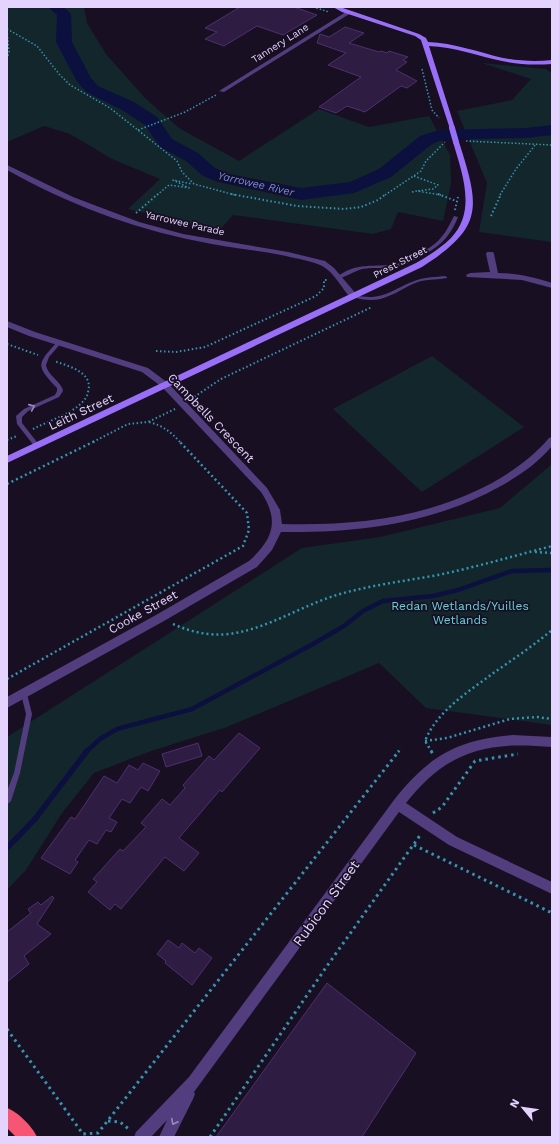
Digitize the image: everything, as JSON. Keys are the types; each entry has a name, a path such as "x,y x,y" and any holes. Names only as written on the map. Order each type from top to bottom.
{"highway":[{"path":"7,1116 28,1137"}],"main road":[{"path":"336,7 348,13 417,35 422,38 426,44 454,46 510,61 531,63 552,62"},
{"name":"Prest Street","path":"165,385 431,259 451,244 462,231 468,215 470,193 459,142 452,128 435,80 426,44"},
{"name":"Leith Street","path":"7,460 165,385"}],"street":[{"name":"Tannery Lane","path":"222,91 348,13"},
{"name":"Yarrowee Parade","path":"7,167 52,191 97,210 128,220 182,236 312,260 329,267 345,289 354,296"},
{"path":"7,174 15,172"},
{"path":"490,254 494,274"},
{"path":"470,275 494,274 528,279 552,286"},
{"name":"Campbells Crescent","path":"7,324 142,368 165,385 269,496 275,509 277,528"},
{"path":"277,528 311,529 376,524 411,517 451,506 482,493 510,476 532,460 552,440"},
{"name":"Cooke Street","path":"7,703 160,618 253,564 268,549 273,541 277,528"},
{"name":"Rubicon Street","path":"166,1137 194,1082 398,804 418,780 439,762 449,756 475,746 514,741 552,742"},
{"path":"398,804 453,841 552,888"},
{"name":"Rubicon Street","path":"136,1134 194,1082"}],"lane":[{"path":"338,278 360,267 402,264 432,250 447,235 456,218"},
{"path":"354,296 367,300 376,299 418,281 445,277"},
{"path":"38,446 19,423 19,416 26,410 57,396 60,391 60,388 44,372 42,367 43,361 60,342"},
{"path":"7,801 17,773 30,714 24,694"}],"path":[{"path":"313,7 329,12"},
{"path":"7,29 10,52 7,59"},
{"path":"7,29 37,46 59,74 70,85 110,108 177,161 182,172 194,184"},
{"path":"420,63 432,110 441,121"},
{"path":"138,130 185,112 202,104 222,91"},
{"path":"128,220 169,185 189,188 173,180 194,184 233,196 298,206 344,209 361,207 378,200 421,171 426,161 446,141"},
{"path":"459,142 552,145"},
{"path":"491,216 503,187 516,168 537,144"},
{"path":"412,192 433,189 438,185 414,176"},
{"path":"417,191 441,195 442,198 456,201"},
{"path":"156,351 182,352 205,347 316,296 324,288 324,280 338,278"},
{"path":"148,422 183,404 221,379 374,307"},
{"path":"7,344 81,372 89,383 89,392 82,405 7,440"},
{"path":"7,484 128,424 148,422 161,425 169,430 247,513 250,531 243,546 7,678"},
{"path":"160,618 190,632 213,635 240,631 271,622 337,595 370,587 443,574 552,546"},
{"path":"531,552 552,553"},
{"path":"425,741 431,728 456,701 552,630"},
{"path":"425,741 446,739 500,720 515,717 527,716 552,719"},
{"path":"425,741 439,762"},
{"path":"7,1029 83,1134 98,1133 401,749"},
{"path":"429,815 442,807 475,761 521,753"},
{"path":"210,1137 327,966 423,831"},
{"path":"414,845 552,913"},
{"path":"108,1121 120,1122 136,1134"}],"green space":[{"path":"7,7 84,7 87,23 106,54 145,98 179,128 239,161 319,109 369,127 429,116 450,155 451,183 443,221 398,212 391,229 373,234 233,215 219,231 128,209 160,179 112,159 70,134 44,126 7,142"},
{"path":"482,63 546,69 552,73 552,242 479,232 487,183 457,111 512,100 531,79"},
{"path":"432,356 524,427 422,492 333,409"},
{"name":"Redan Wetlands/Yuilles Wetlands","path":"552,464 552,725 426,708 379,663 227,727 151,751 94,773 62,813 26,870 7,890 7,737 302,548 380,537 500,508"}],"building":[{"path":"240,7 294,7 317,15 283,35 257,26 224,46 205,39 217,32 205,28"},
{"path":"345,27 364,33 349,43 379,52 381,51 387,53 389,51 408,57 403,60 407,62 396,70 417,81 407,88 401,86 365,112 347,106 336,113 319,107 361,77 328,65 346,53 317,43 320,34 329,37"},
{"path":"239,733 260,748 222,792 220,790 179,838 199,853 184,871 165,857 121,909 115,904 110,910 88,892 97,882 93,879 120,849 123,851 146,827 141,823 162,799 170,805 185,788 183,785 209,756 214,760"},
{"path":"198,743 202,756 166,767 162,754"},
{"path":"143,763 160,771 148,791 141,787 130,803 122,799 109,818 117,822 111,832 106,830 97,844 89,840 75,860 78,862 70,874 41,858 71,817 75,819 104,776 117,783 129,765 138,770"},
{"path":"52,896 54,898 37,924 51,934 24,956 29,964 7,982 7,932 31,913 28,909 38,902 41,905"},
{"path":"168,940 179,948 182,943 195,953 199,948 212,958 192,985 165,963 166,961 157,954"},
{"path":"327,983 416,1053 362,1137 216,1137"}],"waterway":[{"name":"Yarrowee River","path":"55,7 64,14 64,42 84,80 92,89 128,106 151,121 166,143 192,157 209,172 224,178 301,194 354,187 385,173 426,140 442,135 525,133 552,130"},
{"path":"87,751 100,739 117,729 192,709 313,644 344,626 363,611 383,601 433,596 458,590 512,571 552,570"},
{"path":"7,848 35,819 87,751"}]}
